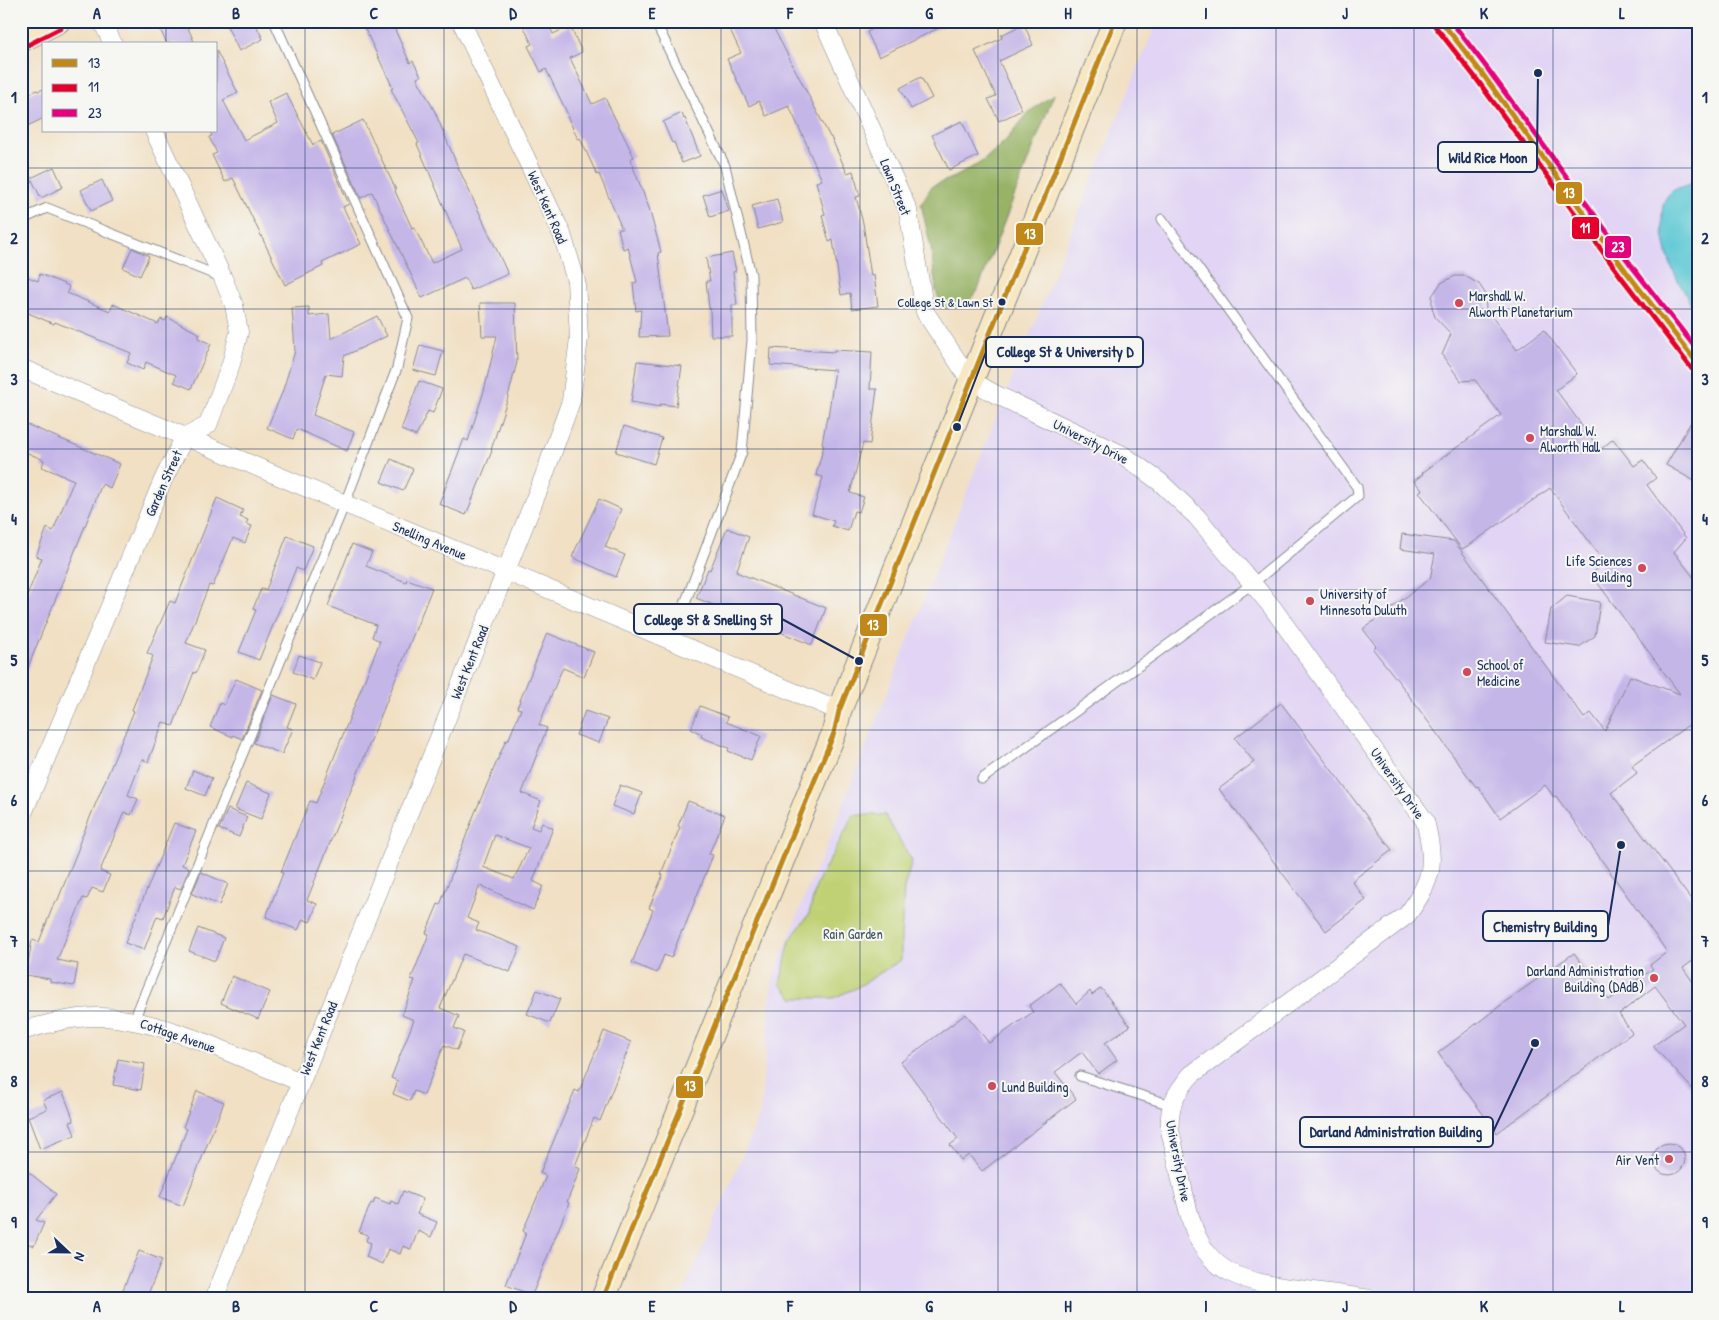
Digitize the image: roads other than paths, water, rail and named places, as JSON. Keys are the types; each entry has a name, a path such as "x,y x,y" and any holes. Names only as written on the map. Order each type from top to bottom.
{"street":[{"path":"21,40 58,21"},
{"path":"102,21 112,42"},
{"name":"West Kent Road","path":"214,1299 544,476 571,401 579,338 576,281 562,234 461,21"},
{"name":"Lawn Street","path":"823,21 908,210 925,312 970,380"},
{"path":"603,1299 834,733 839,711 1115,21"},
{"path":"1441,21 1481,72 1628,274 1698,364"},
{"name":"Garden Street","path":"21,818 163,480 184,438 208,425 231,364 240,332 234,305 223,278 154,132"},
{"name":"Snelling Avenue","path":"21,368 184,438 345,503 505,572 839,711"},
{"name":"University Drive","path":"970,380 995,394 1123,455 1160,482 1197,517 1272,607 1425,821 1431,846 1431,868 1420,897 1407,915 1191,1075 1178,1090 1169,1116 1170,1131 1191,1222 1204,1251 1217,1264 1236,1276 1256,1283 1370,1299"},
{"name":"Cottage Avenue","path":"21,1030 61,1020 99,1017 134,1020 181,1034 300,1082"}],"lane":[{"path":"134,1020 345,503 397,368 408,318 274,21"},
{"path":"655,21 726,166 751,275 752,340 742,452 671,641"},
{"path":"21,220 47,208 223,278"},
{"path":"982,779 1252,584 1357,499 1358,490 1162,218"},
{"path":"1080,1076 1172,1105"}],"water":[{"path":"1694,183 1698,184 1698,316 1670,264 1662,224 1663,207 1669,194 1677,188"}],"place":[{"name":"Wild Rice Moon","path":"1538,73"},
{"name":"College St & Lawn St","path":"1002,302"},
{"name":"Marshall W. Alworth Planetarium","path":"1459,303"},
{"name":"College St & University D","path":"957,427"},
{"name":"Marshall W. Alworth Hall","path":"1530,438"},
{"name":"Life Sciences Building","path":"1642,568"},
{"name":"University of Minnesota Duluth","path":"1310,601"},
{"name":"College St & Snelling St","path":"859,661"},
{"name":"School of Medicine","path":"1467,672"},
{"name":"Chemistry Building","path":"1621,845"},
{"name":"Darland Administration Building (DAdB)","path":"1654,978"},
{"name":"Darland Administration Building","path":"1535,1043"},
{"name":"Lund Building","path":"992,1086"},
{"name":"Air Vent","path":"1669,1159"}],"park label":[{"name":"Rain Garden","path":"853,933"}]}
